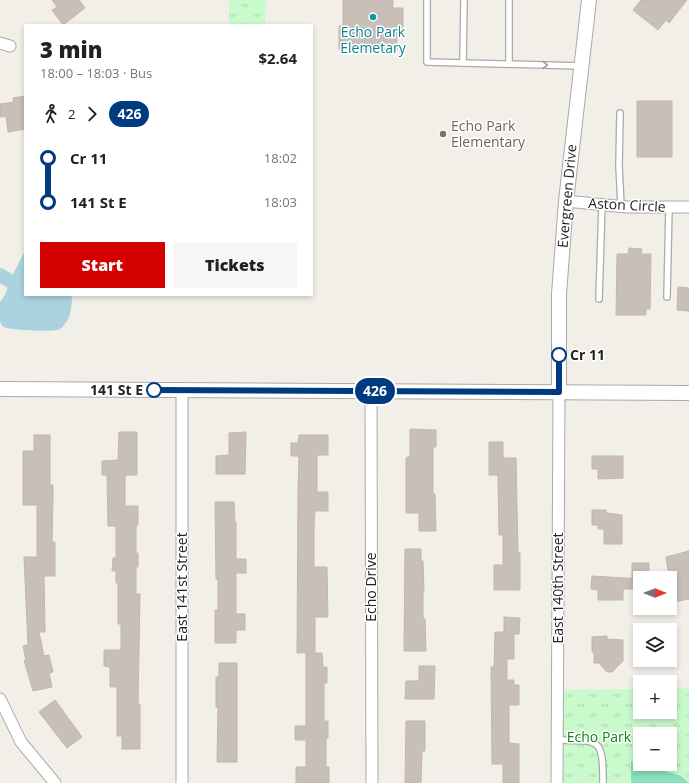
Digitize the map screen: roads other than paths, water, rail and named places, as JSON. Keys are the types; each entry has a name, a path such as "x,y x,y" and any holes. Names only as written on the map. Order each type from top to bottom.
{"street":[{"name":"Evergreen Drive","path":"559,392 559,294 566,201 589,0"},
{"name":"Aston Circle","path":"566,201 621,206 689,206"},
{"path":"0,389 689,393"},
{"name":"East 141st Street","path":"182,390 182,783"},
{"name":"Echo Drive","path":"371,391 372,783"},
{"name":"East 140th Street","path":"557,783 559,392"},
{"path":"0,699 21,742 55,783"}],"lane":[{"path":"427,0 427,62 581,66"},
{"path":"463,63 464,0"},
{"path":"508,0 509,64"},
{"path":"620,113 619,166 621,206"},
{"path":"599,299 602,204"},
{"path":"667,297 669,207"},
{"path":"557,740 590,741 597,744 601,750 603,759 603,783"}],"water":[{"path":"24,253 24,296 72,296 70,315 59,330 39,331 14,329 2,326 0,322 0,302 5,295 12,276"}],"waterway":[{"path":"0,275 10,281"}],"place":[{"name":"Echo Park Elemetary","path":"373,17"},
{"name":"Echo Park Elementary","path":"443,134"},
{"name":"Cr 11","path":"559,355"},
{"name":"141 St E","path":"154,390"}],"park label":[{"name":"Echo Park","path":"599,737"}]}
